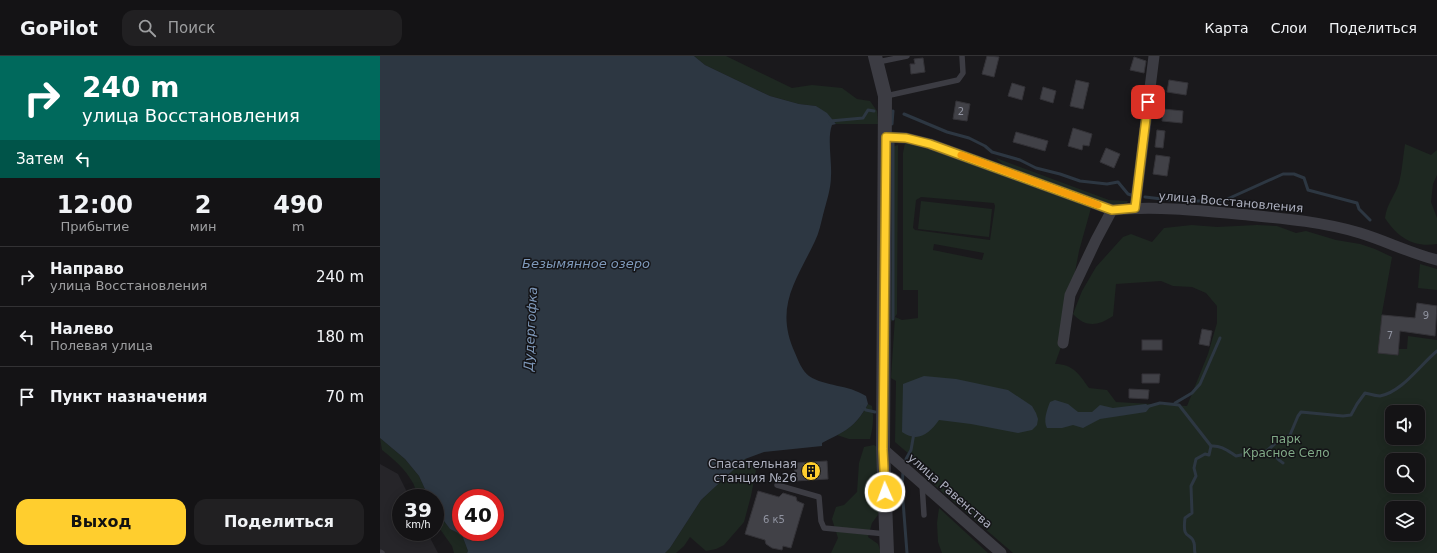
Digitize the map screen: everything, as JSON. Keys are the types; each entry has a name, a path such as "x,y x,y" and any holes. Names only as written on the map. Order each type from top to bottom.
{"street":[{"path":"1135,208 1154,56"},
{"path":"876,59 885,96 886,137 883,449 887,553"},
{"name":"улица Восстановления","path":"886,137 906,138 930,144 1112,210 1135,208 1205,211 1296,219 1360,233 1406,251 1437,260"},
{"path":"1063,343 1070,295 1112,210"},
{"name":"улица Равенства","path":"883,449 1001,553"}],"lane":[{"path":"876,59 907,56"},
{"path":"885,96 958,80 963,73 962,56"},
{"path":"922,484 924,515"},
{"path":"777,485 819,497 821,521 824,528 886,534"}],"shaded area":[{"path":"380,464 398,474 406,489 392,489 392,541 432,541 438,553 380,553"}],"green space":[{"path":"694,56 726,56 792,88 812,85 842,88 857,99 870,101 877,111 878,124 836,124 816,106 799,104 770,96 705,65"},
{"name":"парк Красное Село","path":"905,143 938,152 1091,208 1079,251 1061,347 1055,364 1061,364 1071,368 1079,374 1089,388 1107,390 1116,402 1187,406 1208,354 1217,323 1217,306 1206,293 1192,287 1173,286 1161,281 1116,284 1113,316 1102,322 1092,324 1078,319 1073,314 1082,291 1096,267 1123,237 1131,234 1152,242 1164,228 1192,225 1217,227 1257,225 1277,226 1296,233 1306,231 1336,240 1360,244 1392,257 1382,313 1378,353 1399,355 1399,349 1407,349 1408,336 1437,340 1437,553 1013,553 926,478 931,473 895,442 896,381 891,378 895,317 902,320 918,318 918,290 903,290 903,153","holes":["921,197 994,203 995,206 990,240 915,230 913,228 916,200","934,244 984,253 982,260 933,250"]},
{"path":"1405,144 1431,155 1437,150 1437,175 1433,184 1431,202 1437,218 1437,244 1421,244 1407,240 1395,231 1385,218 1387,208 1399,183"},
{"path":"898,145 897,314 891,322 892,147"},
{"path":"996,158 1109,200 1128,201 1127,203 1114,207 1008,169"},
{"path":"921,201 992,209 989,237 918,229"},
{"path":"1420,264 1437,269 1437,290 1418,288"},
{"path":"868,404 872,406 873,415 870,439 849,439 837,435 855,422"},
{"path":"380,438 405,459 419,476 425,489 415,489 407,473 382,450"},
{"path":"874,445 878,448 880,512 872,523 868,537 878,544 881,553 831,553 838,538 832,519 836,507 844,505 857,492 859,463 864,447"},
{"path":"745,458 756,470 744,522 724,545 716,549 706,551 690,537 684,546 676,553 665,553 670,548 701,500"},
{"path":"939,508 988,553 942,553 938,542 937,523"},
{"path":"444,521 452,530 452,541 464,541 468,551 467,553 454,553 452,546 444,535"}],"water":[{"name":"Безымянное озеро","path":"380,56 694,56 705,65 770,96 799,104 816,106 827,113 836,124 832,125 830,136 831,176 828,196 818,235 790,295 787,308 787,322 789,337 795,353 800,365 809,376 822,382 851,389 866,396 868,404 859,419 849,428 822,443 822,446 764,452 745,459 701,500 670,548 665,553 467,553 468,551 464,541 504,541 504,489 452,489 452,530 444,521 444,489 425,489 419,476 405,459 380,438"},
{"path":"924,376 956,379 1008,390 1032,406 1038,419 1037,425 1032,430 1018,433 971,424 939,420 927,433 923,435 913,437 908,435 902,432 903,384"},
{"path":"1055,400 1068,404 1078,412 1092,412 1100,405 1113,408 1146,404 1150,407 1146,412 1100,419 1083,428 1073,425 1062,428 1047,428 1045,418 1050,402"}],"building":[{"path":"987,56 999,57 994,77 982,74"},
{"path":"1134,57 1146,61 1144,73 1130,70"},
{"path":"923,58 925,72 911,74 910,64 915,64 914,59"},
{"path":"1076,80 1089,83 1083,109 1070,106"},
{"path":"1169,80 1188,83 1186,95 1167,92"},
{"path":"1012,83 1025,87 1022,100 1008,96"},
{"path":"1043,87 1056,91 1053,103 1040,99"},
{"path":"956,101 970,104 967,121 953,119"},
{"path":"1163,109 1183,111 1182,123 1162,121"},
{"path":"1073,128 1092,134 1089,146 1083,145 1082,150 1068,146"},
{"path":"1157,130 1165,131 1163,148 1155,147"},
{"path":"1016,132 1048,141 1045,151 1013,142"},
{"path":"1106,148 1120,154 1114,168 1100,162"},
{"path":"1156,155 1170,157 1167,176 1153,174"},
{"path":"1417,303 1437,306 1435,336 1400,331 1398,355 1378,353 1382,315 1415,318"},
{"path":"1202,329 1212,331 1209,346 1199,344"},
{"path":"1142,340 1162,340 1162,350 1142,350"},
{"path":"1142,374 1160,374 1159,383 1142,383"},
{"path":"1129,389 1149,390 1148,399 1129,398"},
{"name":"Спасательная станция №26","path":"827,461 828,479 795,481 794,463"},
{"path":"758,491 779,497 783,493 796,497 797,501 804,504 791,548 783,546 782,550 772,548 766,544 765,540 745,534"}],"waterway":[{"path":"830,121 863,118 868,110 874,111"},
{"path":"892,124 893,111"},
{"path":"904,114 947,132 969,138 985,146 992,152 1020,160 1036,168 1080,181 1107,184 1118,182 1128,194 1131,195"},
{"path":"893,142 893,319"},
{"path":"1145,197 1179,201 1223,201 1283,174 1294,174 1304,178 1308,190 1357,203 1359,209 1370,220"},
{"path":"1175,403 1192,393 1200,384 1220,338"},
{"path":"1211,446 1221,447 1236,456 1246,454 1263,454 1278,441 1290,435 1301,412 1343,416 1351,415 1365,393 1380,396 1396,389 1437,351"},
{"path":"1146,407 1160,403 1179,405 1211,446 1209,455 1205,454 1196,459 1194,468 1196,476 1191,486 1192,513 1185,518 1185,530 1187,535 1193,539 1195,553"},
{"path":"862,407 866,410 875,412"},
{"path":"906,459 911,450 914,433"},
{"path":"1270,449 1283,463"},
{"path":"903,471 902,488 907,553"}],"slow traffic":[{"path":"961,155 1098,205"}],"place":[{"name":"Спасательная станция №26","path":"811,471"}],"route":[{"path":"885,492 883,449 886,137 906,138 930,144 1112,210 1135,208 1148,102"}],"water label":[{"name":"Дудергофка","path":"530,329"}]}
